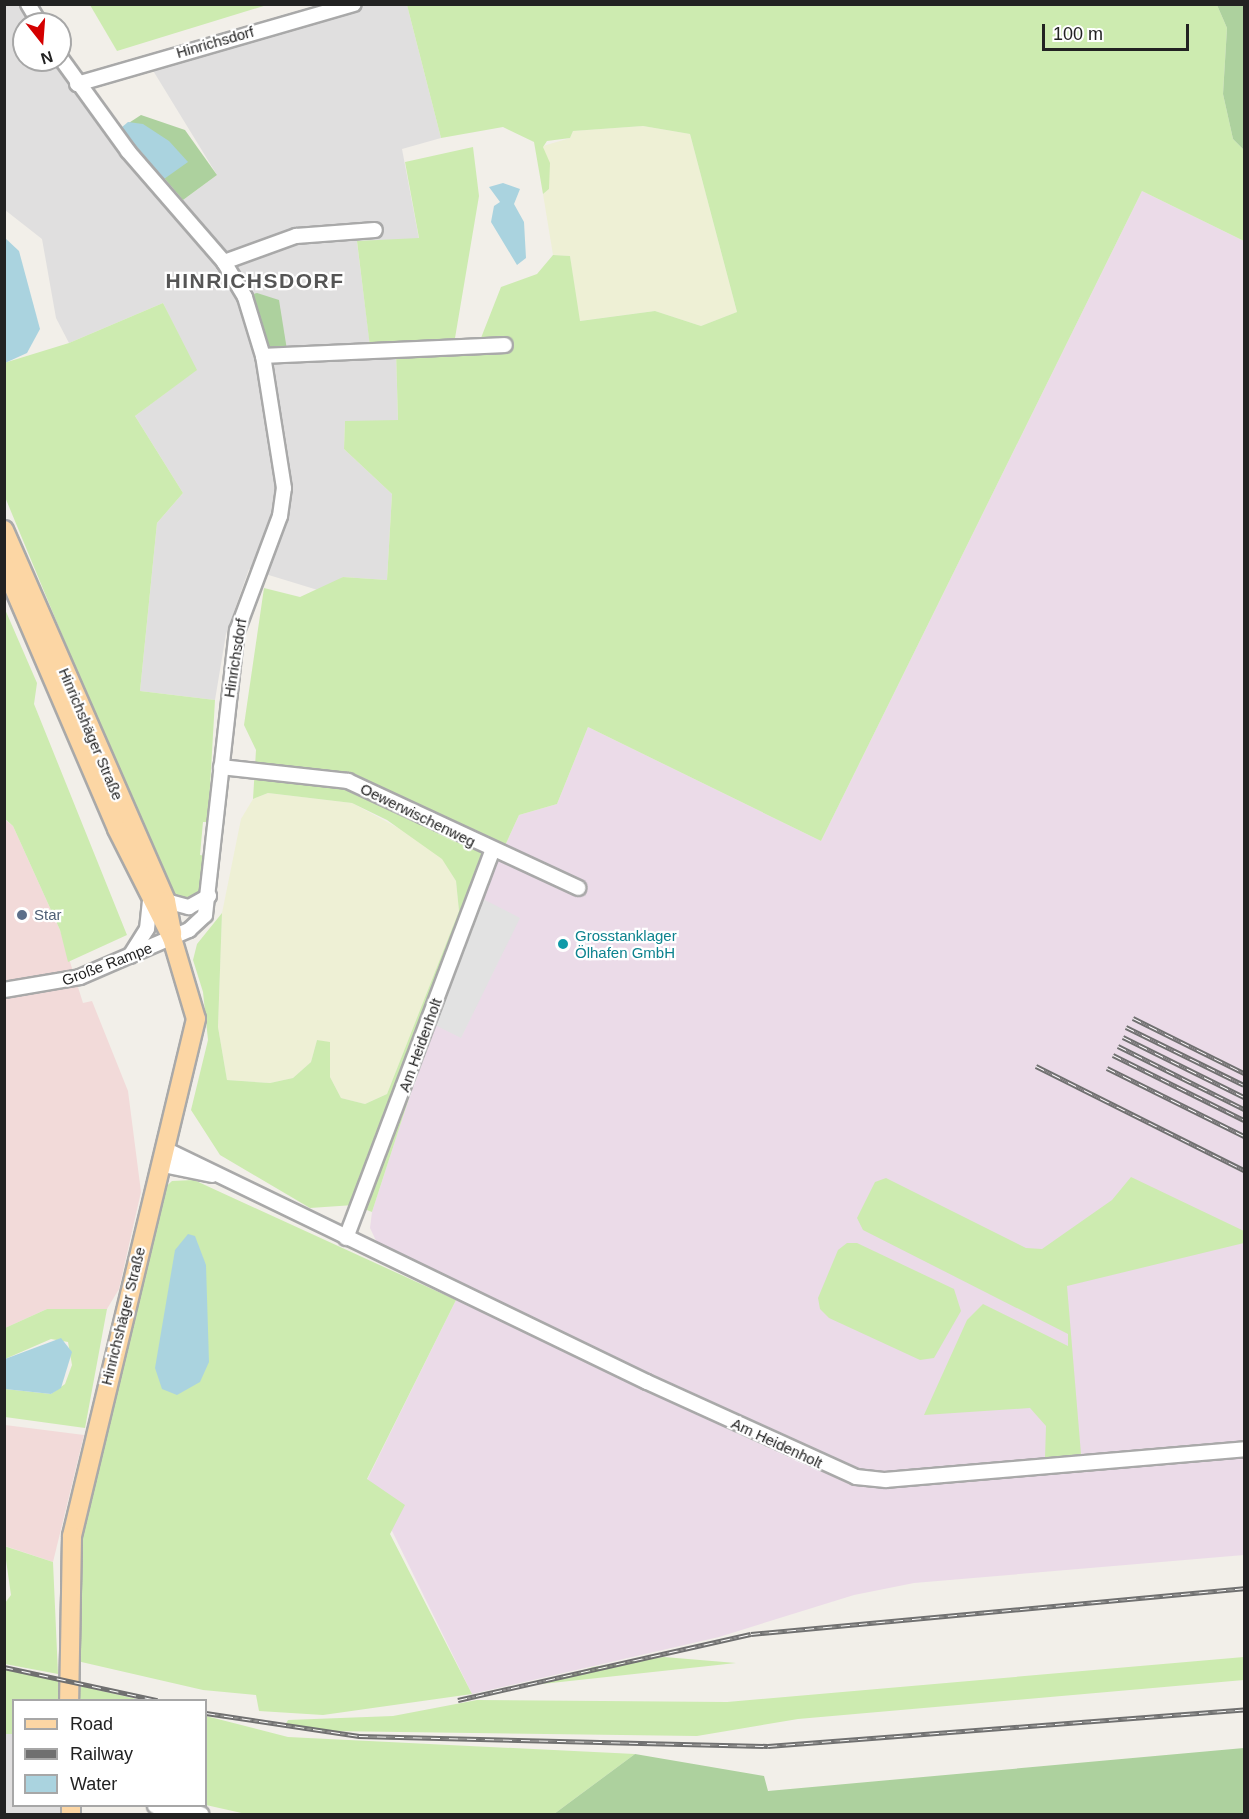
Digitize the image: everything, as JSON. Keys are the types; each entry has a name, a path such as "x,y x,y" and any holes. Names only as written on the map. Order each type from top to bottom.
{"main road":[{"name":"Hinrichshäger Straße","path":"4,530 158,901 172,938 196,1019 165,1157 72,1536 69,1699"},
{"name":"Hinrichshäger Straße","path":"4,565 158,901"}],"street":[{"name":"Hinrichsdorf","path":"77,84 354,4"},
{"name":"Hinrichsdorf","path":"69,72 224,262 252,314 263,356 284,488 280,516 237,631 209,896 197,924 172,938"},
{"path":"224,262 296,236 375,230"},
{"path":"263,356 505,345"},
{"name":"Oewerwischenweg","path":"221,767 348,781 576,891"},
{"name":"Am Heidenholt","path":"346,1238 492,851"},
{"path":"130,956 147,929 158,901 189,907 209,896"},
{"name":"Große Rampe","path":"4,990 66,981 172,938"},
{"name":"Am Heidenholt","path":"165,1157 217,1175 346,1238 856,1477 886,1480 1245,1449"},
{"path":"160,1807 201,1815"}],"shaded area":[{"path":"5,5 21,5 25,12 12,12 12,72 66,72 171,209 217,175 149,64 366,5 407,5 441,138 402,149 419,239 357,242 371,353 396,351 398,421 345,421 344,449 392,494 387,580 343,577 321,591 249,569 226,634 215,700 140,691 157,523 183,493 135,416 196,370 163,303 69,343 56,318 42,239 5,210"},
{"path":"1142,191 1244,241 1244,1441 893,1473 863,1471 833,1463 380,1249 370,1228 372,1212 433,1024 481,898 519,815 557,804 588,727 821,841"},
{"path":"4,819 13,826 60,930 83,1003 92,1001 128,1091 141,1192 119,1289 107,1309 47,1309 5,1328"},
{"path":"481,898 520,918 461,1038 433,1024"},
{"path":"456,1300 853,1483 885,1487 1244,1457 1244,1555 914,1583 854,1595 719,1637 472,1694 367,1480"},
{"path":"5,1425 84,1435 53,1562 5,1546"},
{"path":"4,1734 12,1734 12,1807 81,1807 82,1814 5,1814"}],"green space":[{"path":"90,5 267,5 117,51"},
{"path":"407,5 1217,5 1227,28 1223,94 1233,139 1244,150 1244,241 1142,191 821,841 588,727 557,804 519,815 481,898 433,1024 372,1212 354,1205 310,1208 220,1155 191,1110 208,1040 203,992 193,960 197,944 222,913 218,1027 227,1080 270,1083 293,1078 311,1062 317,1040 330,1042 330,1077 341,1098 365,1104 387,1094 459,911 456,881 442,859 387,820 352,803 268,793 253,799 256,750 244,725 264,588 300,597 343,577 387,580 392,494 344,449 345,421 398,420 396,351 370,347 357,241 419,238 405,162 473,147 479,196 454,344 479,343 501,287 537,274 553,255 570,256 580,321 655,311 701,326 737,312 690,134 643,126 573,131 570,138 547,141 543,147 550,163 549,189 543,194 534,142 503,127 441,138"},
{"path":"1217,5 1244,5 1244,150 1233,139 1223,94 1227,28"},
{"path":"141,115 185,130 217,175 183,200 121,128"},
{"path":"643,126 690,134 737,312 701,326 655,311 579,321 570,256 553,255 543,194 549,189 543,146 570,138 573,131"},
{"path":"257,293 279,300 287,350 267,349 250,295"},
{"path":"163,303 197,370 135,416 183,493 157,523 140,691 215,700 208,822 203,822 200,855 205,856 205,872 201,892 185,901 169,893 5,497 4,363 69,343"},
{"path":"4,607 37,683 34,704 127,935 68,962 60,930 13,826 5,819"},
{"path":"268,793 352,803 415,837 442,858 456,881 459,911 387,1094 365,1104 341,1098 330,1077 330,1043 317,1040 311,1062 293,1078 270,1083 227,1080 218,1027 222,913 241,819 253,799"},
{"path":"1131,1177 1244,1231 1244,1243 1067,1286 1081,1454 1045,1458 1046,1426 1030,1408 924,1415 967,1320 983,1304 1068,1346 1068,1334 863,1230 857,1218 875,1182 886,1178 1026,1248 1042,1249 1112,1200"},
{"path":"194,1180 456,1300 367,1479 405,1505 390,1534 472,1694 323,1715 259,1711 256,1695 203,1690 77,1661 77,1534 160,1192 172,1181"},
{"path":"847,1243 857,1243 954,1289 961,1311 934,1358 920,1360 829,1318 820,1309 818,1298 838,1250"},
{"path":"47,1309 107,1309 85,1428 5,1417 5,1389 51,1394 65,1384 72,1365 68,1342 51,1339 5,1359 5,1328"},
{"path":"4,1546 53,1562 58,1674 5,1664 5,1603 11,1595"},
{"path":"664,1657 736,1663 542,1684 593,1667"},
{"path":"1244,1657 1244,1680 798,1719 697,1736 326,1731 285,1725 288,1720 393,1716 477,1700 727,1702"},
{"path":"5,1669 58,1678 59,1699 12,1699 12,1734 5,1734"},
{"path":"76,1685 137,1699 77,1699"},
{"path":"207,1716 288,1737 635,1754 554,1814 246,1814 207,1805"},
{"path":"1244,1748 1244,1814 554,1814 635,1754 764,1776 768,1791"}],"water":[{"path":"128,122 143,124 169,141 188,162 164,179 121,128"},
{"path":"503,183 520,189 514,204 524,222 526,258 517,265 491,222 494,206 500,202 489,187"},
{"path":"4,237 19,251 40,329 27,353 5,363"},
{"path":"188,1234 195,1236 206,1265 209,1362 200,1382 177,1395 162,1389 155,1368 175,1250"},
{"path":"61,1338 72,1352 61,1388 51,1394 5,1389 5,1359"}],"railway":[{"path":"1133,1018 1244,1073"},
{"path":"1126,1027 1244,1085"},
{"path":"1123,1037 1244,1097"},
{"path":"1118,1046 1244,1109"},
{"path":"1113,1055 1244,1120"},
{"path":"1036,1066 1244,1170"},
{"path":"1107,1068 1244,1136"},
{"path":"458,1700 751,1634 1244,1588"},
{"path":"4,1667 152,1699"},
{"path":"207,1713 359,1736 768,1746 1244,1709"}],"place":[{"name":"Star","path":"22,915"},
{"name":"Grosstanklager Ölhafen GmbH","path":"563,944"}],"district":[{"name":"HINRICHSDORF","path":"255,281"}]}
